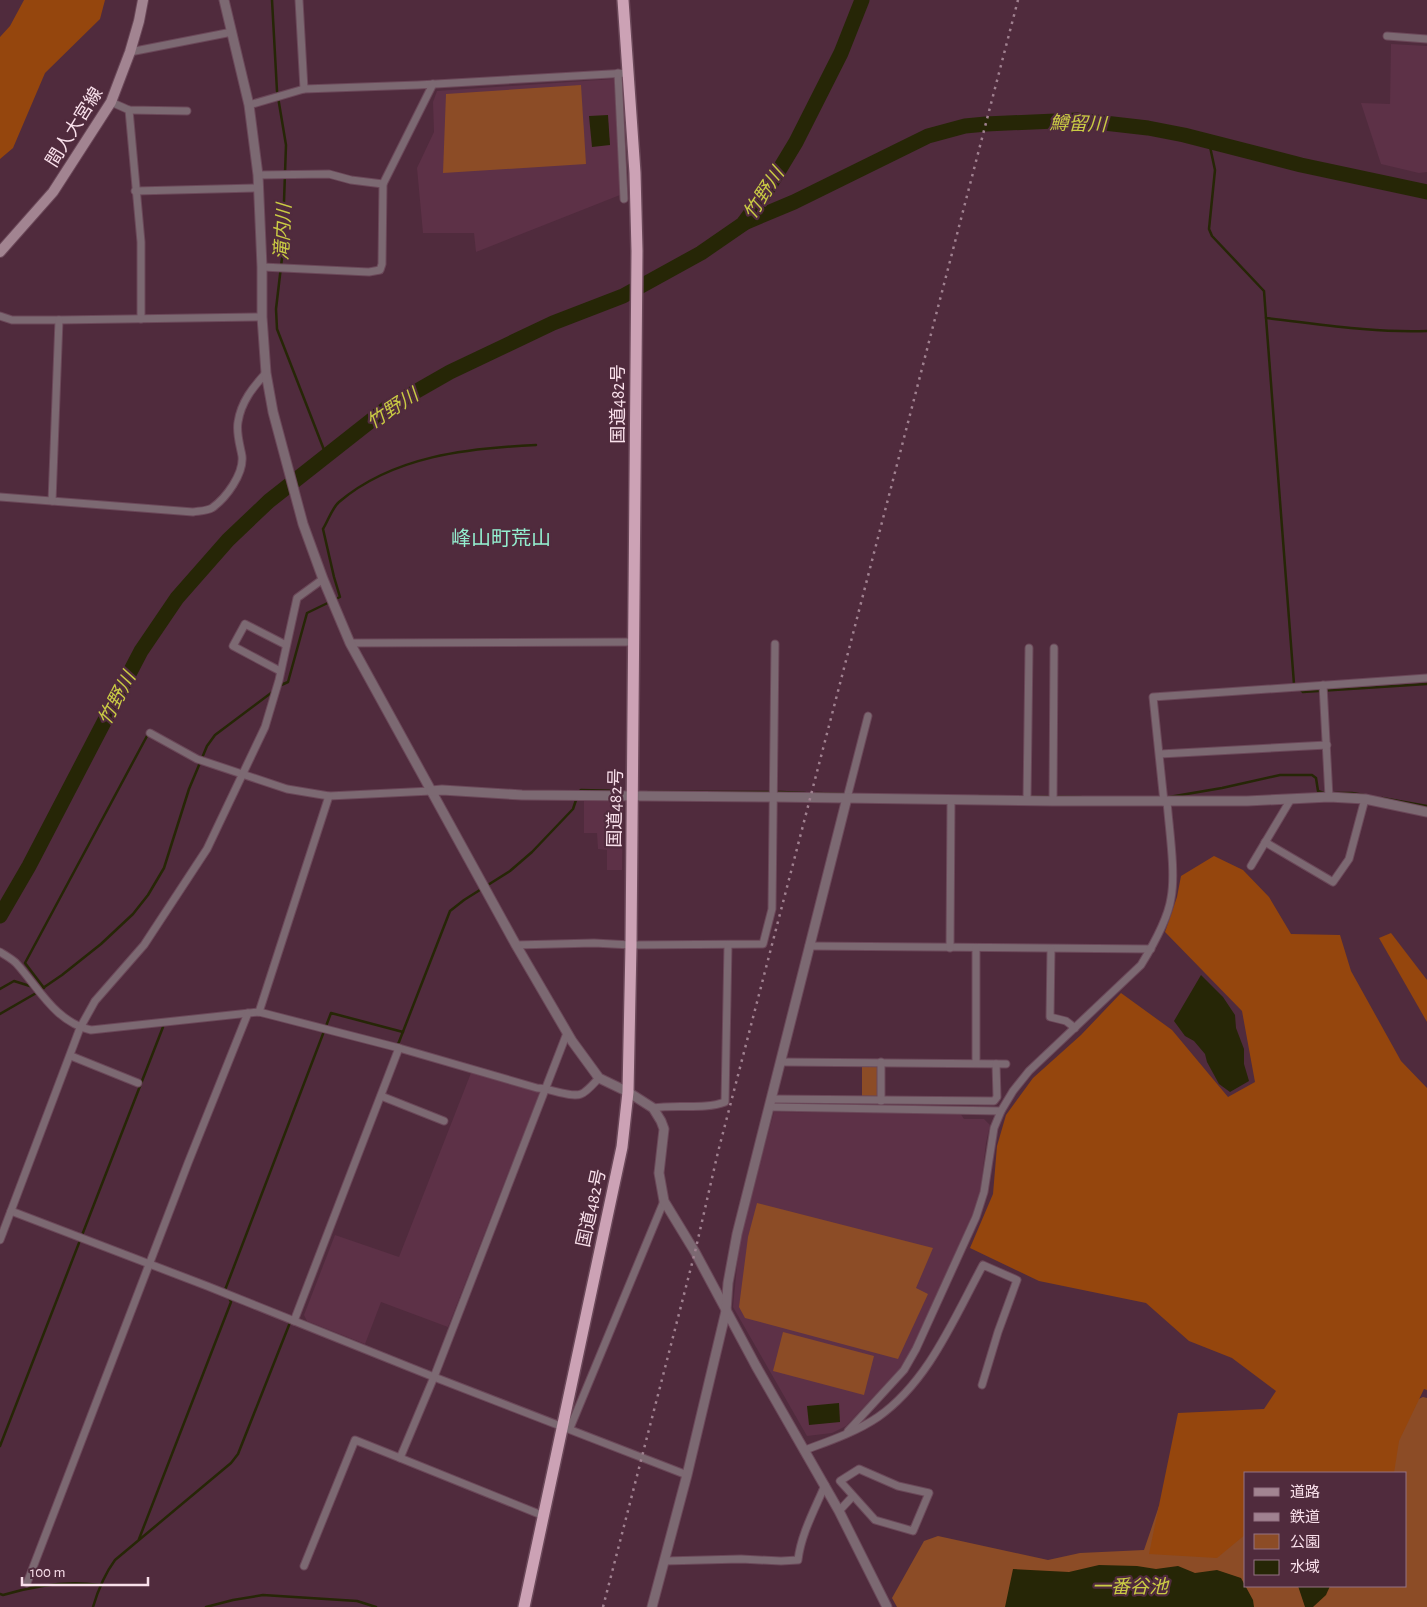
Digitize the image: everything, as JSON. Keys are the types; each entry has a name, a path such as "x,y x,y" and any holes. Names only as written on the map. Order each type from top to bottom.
{"highway":[{"name":"国道482号","path":"524,1607 566,1427 622,1147 628,1092 633,796 637,251 635,173 623,73 623,0"}],"main road":[{"name":"間人大宮線","path":"0,252 53,192 111,102 130,52 143,0"}],"street":[{"path":"224,0 249,104 258,175 262,317 266,373 273,412 303,524 323,579 350,643 516,945 567,1033 599,1078 628,1092 653,1108 664,1129 658,1172 664,1201 695,1252 726,1311 825,1485 887,1607"},
{"path":"299,0 304,89"},
{"path":"130,52 232,32"},
{"path":"1387,36 1427,39"},
{"path":"249,104 304,89 623,73 624,199"},
{"path":"262,267 369,272 380,270 382,264 382,184 433,84"},
{"path":"111,102 129,110 187,111"},
{"path":"129,110 141,242 141,319"},
{"path":"258,175 330,174 351,180 382,184"},
{"path":"135,190 258,188"},
{"path":"0,316 12,320 262,317"},
{"path":"52,501 59,320"},
{"path":"0,498 193,512 211,508 229,489 238,476 242,465 242,457 237,423 249,393 266,373"},
{"path":"0,1240 80,1028 95,1001 144,945 207,849 266,726 297,598 323,579"},
{"path":"280,671 233,646 245,624 286,645"},
{"path":"350,643 634,642"},
{"path":"516,945 594,943 728,946 763,944 772,909 775,644"},
{"path":"1027,801 1029,648"},
{"path":"1053,801 1054,648"},
{"path":"844,1435 904,1370 916,1349 976,1217 984,1192 994,1128 1001,1110 1013,1091 1029,1071 1141,964 1151,949 1171,899 1172,874 1166,802 1153,697 1292,689 1427,678"},
{"path":"1323,685 1329,797"},
{"path":"652,1607 687,1475 726,1311 728,1282 737,1234 868,716"},
{"path":"150,733 197,759 243,776 287,789 329,796 442,790 522,795 1027,801 1166,802 1329,797 1365,799 1427,812"},
{"path":"1160,754 1327,745"},
{"path":"259,1012 329,796"},
{"path":"1251,866 1291,799"},
{"path":"1265,842 1333,882 1349,859 1365,799"},
{"path":"950,948 951,800"},
{"path":"653,1108 670,1105 716,1105 725,1102 728,946"},
{"path":"809,946 1151,949"},
{"path":"976,948 976,1063"},
{"path":"1051,949 1050,1017 1066,1021 1075,1028"},
{"path":"2,953 15,962 52,1009 80,1028 91,1030 259,1012 399,1048 537,1088 546,1088 576,1095 583,1094 599,1078"},
{"path":"27,1583 188,1163 248,1013"},
{"path":"400,1458 434,1377 567,1033"},
{"path":"294,1320 399,1048"},
{"path":"71,1056 138,1083"},
{"path":"781,1062 1006,1064"},
{"path":"881,1062 881,1101"},
{"path":"770,1103 994,1101 997,1097 996,1064"},
{"path":"381,1096 444,1121"},
{"path":"770,1103 1001,1110"},
{"path":"566,1427 664,1201"},
{"path":"11,1211 687,1475"},
{"path":"804,1450 844,1435 877,1418 903,1395 927,1366 982,1265 1018,1280 998,1332 982,1385"},
{"path":"304,1566 355,1440 544,1516"},
{"path":"859,1469 898,1486 928,1493 914,1531 875,1520 854,1496 840,1481 859,1469"},
{"path":"664,1561 798,1560 810,1519 825,1485"},
{"path":"839,1511 854,1496"},
{"path":"882,1596 892,1607"}],"shaded area":[{"path":"24,0 105,0 100,19 45,73 13,148 0,159 0,37 10,26"},
{"path":"1391,44 1427,46 1427,172 1419,173 1381,164 1361,103 1390,104"},
{"path":"614,79 620,195 476,252 474,233 423,233 417,168 434,132 433,102 437,91"},
{"path":"584,799 623,800 622,870 607,870 607,850 598,849 597,833 584,833"},
{"path":"1214,856 1243,870 1269,897 1291,934 1340,935 1351,971 1401,1061 1427,1088 1427,1390 1424,1389 1399,1441 1394,1472 1244,1472 1244,1536 1217,1558 1149,1554 1178,1413 1264,1409 1276,1391 1232,1358 1189,1341 1146,1303 1039,1281 970,1248 993,1194 997,1146 1006,1115 1033,1078 1081,1035 1121,993 1172,1030 1228,1097 1255,1082 1242,1011 1165,932 1177,897 1181,876"},
{"path":"1391,933 1427,980 1427,1022 1379,938"},
{"path":"471,1073 540,1091 448,1327 381,1302 365,1344 307,1321 304,1315 335,1235 399,1257"},
{"path":"774,1112 960,1113 964,1119 984,1119 990,1125 980,1193 972,1216 912,1349 900,1368 846,1426 832,1433 807,1436 733,1307 740,1235"}],"green space":[{"path":"581,85 586,164 443,173 446,94"},
{"path":"878,1065 878,1098 862,1098 862,1066"},
{"path":"757,1203 933,1248 916,1288 928,1294 898,1359 745,1318 739,1307 748,1237"},
{"path":"783,1332 874,1356 864,1395 773,1371"},
{"path":"1423,1397 1427,1398 1427,1607 897,1607 892,1598 924,1541 938,1536 1048,1560 1080,1553 1144,1550 1159,1506 1364,1423"}],"water":[{"path":"608,115 610,145 592,147 589,116"},
{"path":"1201,975 1223,997 1235,1015 1236,1028 1244,1049 1244,1064 1249,1081 1230,1092 1219,1084 1207,1062 1205,1054 1194,1041 1185,1036 1174,1021"},
{"path":"839,1403 840,1422 809,1425 807,1406"},
{"name":"一番谷池","path":"1099,1565 1137,1566 1156,1569 1178,1566 1195,1573 1217,1570 1241,1578 1244,1587 1246,1587 1253,1600 1254,1607 1005,1607 1013,1569 1069,1572"},
{"path":"1298,1587 1330,1587 1326,1595 1313,1607 1305,1607"}],"waterway":[{"name":"滝内川","path":"272,0 277,91 286,145 282,258 276,309 277,329 326,455"},
{"name":"竹野川","path":"0,916 29,866 141,651 177,598 228,540 269,501 387,408 450,372 553,323 623,296 701,253 743,224 764,195 796,142 841,53 862,0"},
{"name":"鱒留川","path":"744,223 794,202 928,136 965,126 986,124 1078,120 1148,128 1184,135 1301,165 1427,192"},
{"path":"1209,142 1215,170 1209,229 1212,236 1264,291 1266,318 1366,329 1427,331"},
{"path":"1266,318 1294,684 1296,685"},
{"path":"279,686 288,682 307,613 340,597 323,529 339,502 360,486 383,474 432,457 458,452 536,445"},
{"path":"1300,689 1303,692 1427,684"},
{"path":"40,990 101,944 133,914 148,895 164,868 189,789 207,746 215,735 275,690"},
{"path":"44,988 25,963 147,736"},
{"path":"1169,797 1280,775 1312,775 1316,778 1318,791 1324,793"},
{"path":"579,792 581,790 620,791"},
{"path":"648,792 805,793"},
{"path":"816,793 846,794"},
{"path":"1335,793 1364,795"},
{"path":"979,796 1081,797"},
{"path":"397,1047 450,911 510,871 532,852 573,809 577,797"},
{"path":"1382,798 1427,806"},
{"path":"0,989 14,981 33,987"},
{"path":"0,1014 38,992"},
{"path":"226,1293 225,1290 331,1013 403,1032"},
{"path":"0,1446 163,1027"},
{"path":"139,1539 231,1302 229,1298"},
{"path":"93,1607 102,1583 115,1560 231,1463 238,1454 291,1320"},
{"path":"0,1594 63,1584 99,1585"},
{"path":"206,1607 263,1595 357,1601 376,1607"}],"railway":[{"path":"603,1607 695,1252 718,1152 1018,0"}],"district":[{"name":"峰山町荒山","path":"501,538"}]}
